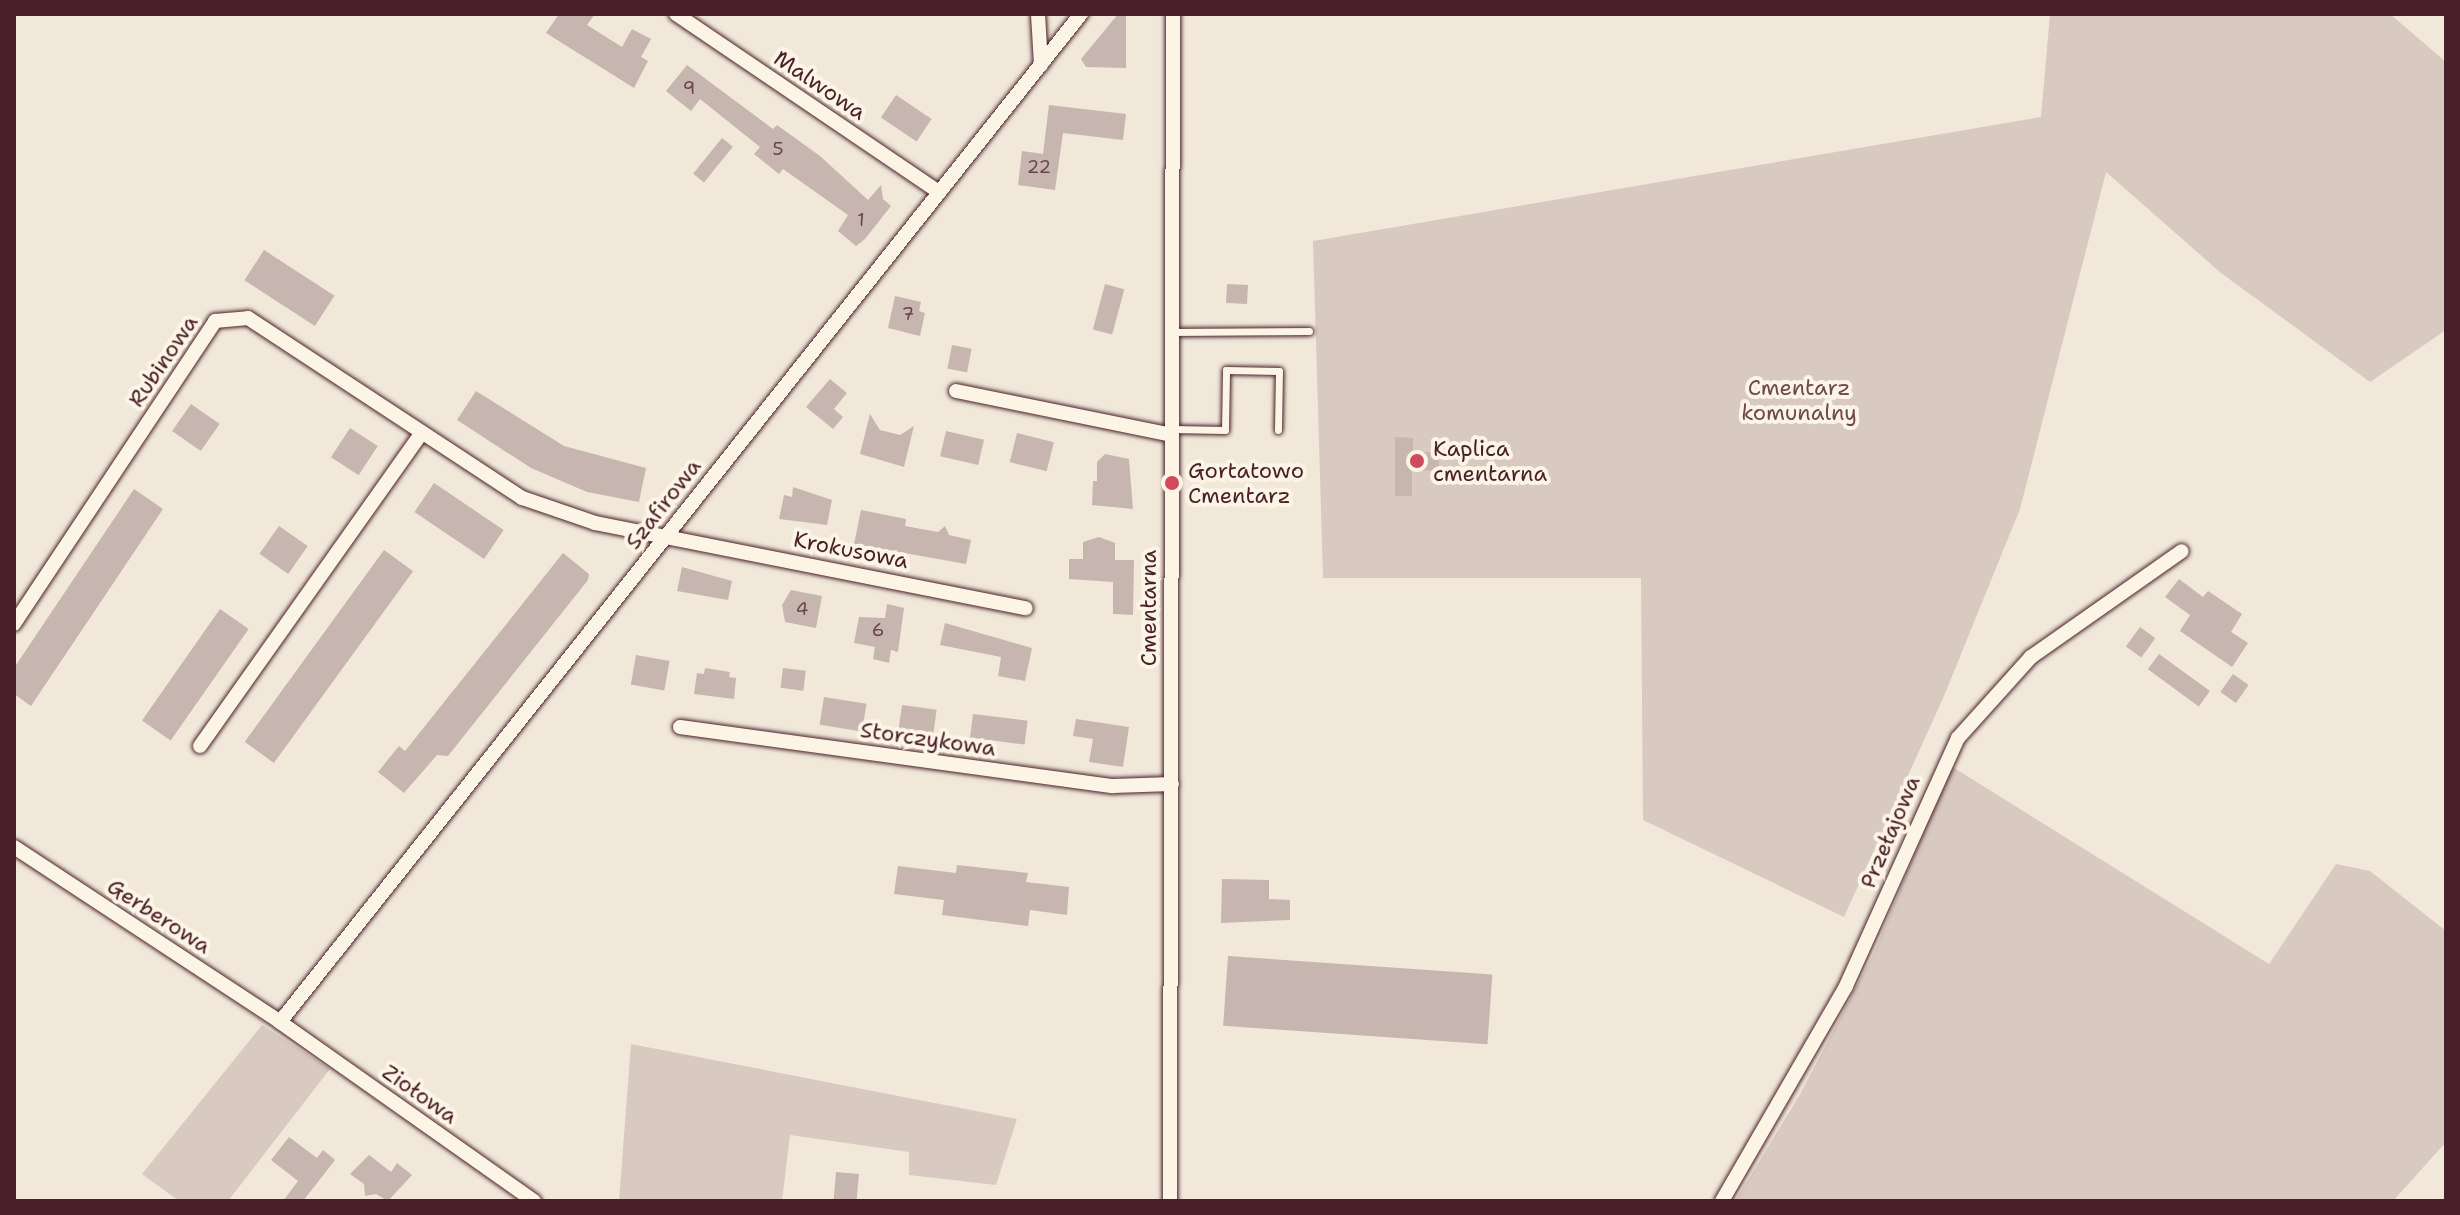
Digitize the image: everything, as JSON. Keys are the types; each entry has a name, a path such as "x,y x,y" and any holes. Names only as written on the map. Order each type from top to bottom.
{"street":[{"name":"Malwowa","path":"676,14 939,192"},
{"path":"1038,14 1041,65"},
{"name":"Szafirowa","path":"280,1022 1081,14"},
{"name":"Cmentarna","path":"1170,1201 1173,14"},
{"name":"Rubinowa","path":"14,624 215,321 248,318 522,498 595,523 667,535"},
{"path":"956,391 1172,432"},
{"path":"200,746 422,433"},
{"name":"Krokusowa","path":"667,535 1026,608"},
{"name":"Przełajowa","path":"1722,1201 1846,986 1958,738 2031,657 2182,551"},
{"name":"Storczykowa","path":"680,727 1113,786 1172,784"},
{"name":"Gerberowa","path":"14,847 280,1022"},
{"name":"Ziołowa","path":"280,1022 534,1201"}],"lane":[{"path":"1172,332 1309,331"},
{"path":"1172,432 1225,430 1226,370 1279,371 1278,430"}],"green space":[{"name":"Cmentarz komunalny","path":"2050,14 2390,14 2446,62 2446,330 2370,382 2221,273 2106,172 2020,509 1944,696 1844,917 1643,820 1641,578 1323,578 1313,241 2041,117"},
{"path":"1951,766 2269,964 2336,864 2370,871 2446,931 2446,1142 2393,1201 1735,1201 1799,1096 1873,955"},
{"path":"262,1025 330,1069 228,1201 179,1201 142,1174"},
{"path":"631,1044 1017,1119 996,1185 909,1175 909,1152 790,1135 782,1201 619,1201"}],"building":[{"path":"559,14 595,14 587,25 622,47 632,29 651,39 641,57 648,61 634,88 546,33"},
{"path":"1118,14 1126,14 1126,68 1086,67 1081,59"},
{"path":"687,65 773,129 777,125 820,156 868,200 881,185 883,199 891,206 865,239 856,246 838,231 848,215 783,169 779,174 754,154 760,147 700,99 691,111 666,91"},
{"path":"896,95 932,119 917,141 881,117"},
{"path":"1049,105 1126,114 1123,140 1063,133 1055,190 1018,185 1022,151 1043,154"},
{"path":"722,138 733,147 704,183 693,174"},
{"path":"264,250 334,296 315,326 244,280"},
{"path":"1105,284 1124,289 1112,335 1093,329"},
{"path":"1227,284 1248,285 1247,304 1226,303"},
{"path":"895,296 921,302 919,311 925,313 920,336 888,328"},
{"path":"952,345 972,349 967,372 947,369"},
{"path":"830,379 847,393 834,409 843,417 833,429 806,407"},
{"path":"476,391 564,446 646,468 639,502 587,492 531,468 457,420"},
{"path":"191,404 220,424 201,451 172,431"},
{"path":"870,414 880,430 900,435 914,426 904,467 860,454"},
{"path":"350,428 378,446 359,475 331,457"},
{"path":"946,431 984,440 978,465 940,456"},
{"path":"1017,433 1054,442 1047,471 1010,462"},
{"name":"Kaplica cmentarna","path":"1395,437 1413,438 1413,452 1439,452 1439,470 1412,471 1412,496 1395,496"},
{"path":"1105,454 1129,459 1133,509 1092,505 1097,462"},
{"path":"434,483 504,530 484,559 414,512"},
{"path":"793,487 832,500 827,525 779,519 784,495 792,497"},
{"path":"134,489 163,509 31,706 14,694 14,668"},
{"path":"861,510 906,519 905,526 938,532 945,526 949,535 971,540 966,564 854,544"},
{"path":"279,526 308,546 288,574 259,554"},
{"path":"1099,537 1115,543 1115,560 1134,560 1133,615 1113,614 1113,582 1069,579 1069,559 1083,559 1083,542"},
{"path":"384,550 413,571 274,763 245,742"},
{"path":"563,553 589,574 588,580 448,756 437,755 404,793 378,772 399,746 405,751"},
{"path":"682,567 732,581 728,600 677,591"},
{"path":"2179,579 2203,597 2208,591 2242,614 2231,632 2248,643 2232,667 2180,631 2190,615 2165,597"},
{"path":"791,590 822,596 816,628 785,622 782,605"},
{"path":"887,604 904,608 898,652 891,650 889,663 873,659 875,647 854,643 859,617 885,618"},
{"path":"220,609 249,629 171,740 142,720"},
{"path":"945,623 1032,648 1025,681 998,676 1001,657 940,645"},
{"path":"2140,627 2155,638 2141,658 2126,646"},
{"path":"2159,654 2210,691 2199,706 2148,669"},
{"path":"636,655 669,661 664,690 631,685"},
{"path":"705,668 730,672 729,677 736,678 734,699 694,694 697,673 704,674"},
{"path":"783,668 806,671 803,691 781,688"},
{"path":"2233,674 2249,685 2236,703 2220,692"},
{"path":"824,697 866,704 862,731 820,725"},
{"path":"902,705 937,710 932,740 898,735"},
{"path":"973,714 1028,721 1025,745 970,738"},
{"path":"1076,719 1129,727 1123,767 1089,762 1093,739 1073,736"},
{"path":"957,865 1028,873 1026,882 1069,887 1067,915 1030,910 1028,926 942,915 944,900 894,894 898,866 956,873"},
{"path":"1222,879 1269,880 1269,899 1290,900 1290,920 1221,923"},
{"path":"1228,956 1492,974 1487,1044 1223,1026"},
{"path":"289,1137 317,1158 323,1150 335,1160 303,1201 283,1201 298,1181 271,1160"},
{"path":"369,1155 391,1172 397,1163 412,1175 388,1201 376,1194 365,1196 364,1184 350,1174"},
{"path":"836,1172 859,1174 857,1201 833,1201"}],"place":[{"name":"Kaplica cmentarna","path":"1417,461"},
{"name":"Gortatowo Cmentarz","path":"1172,483"}]}
